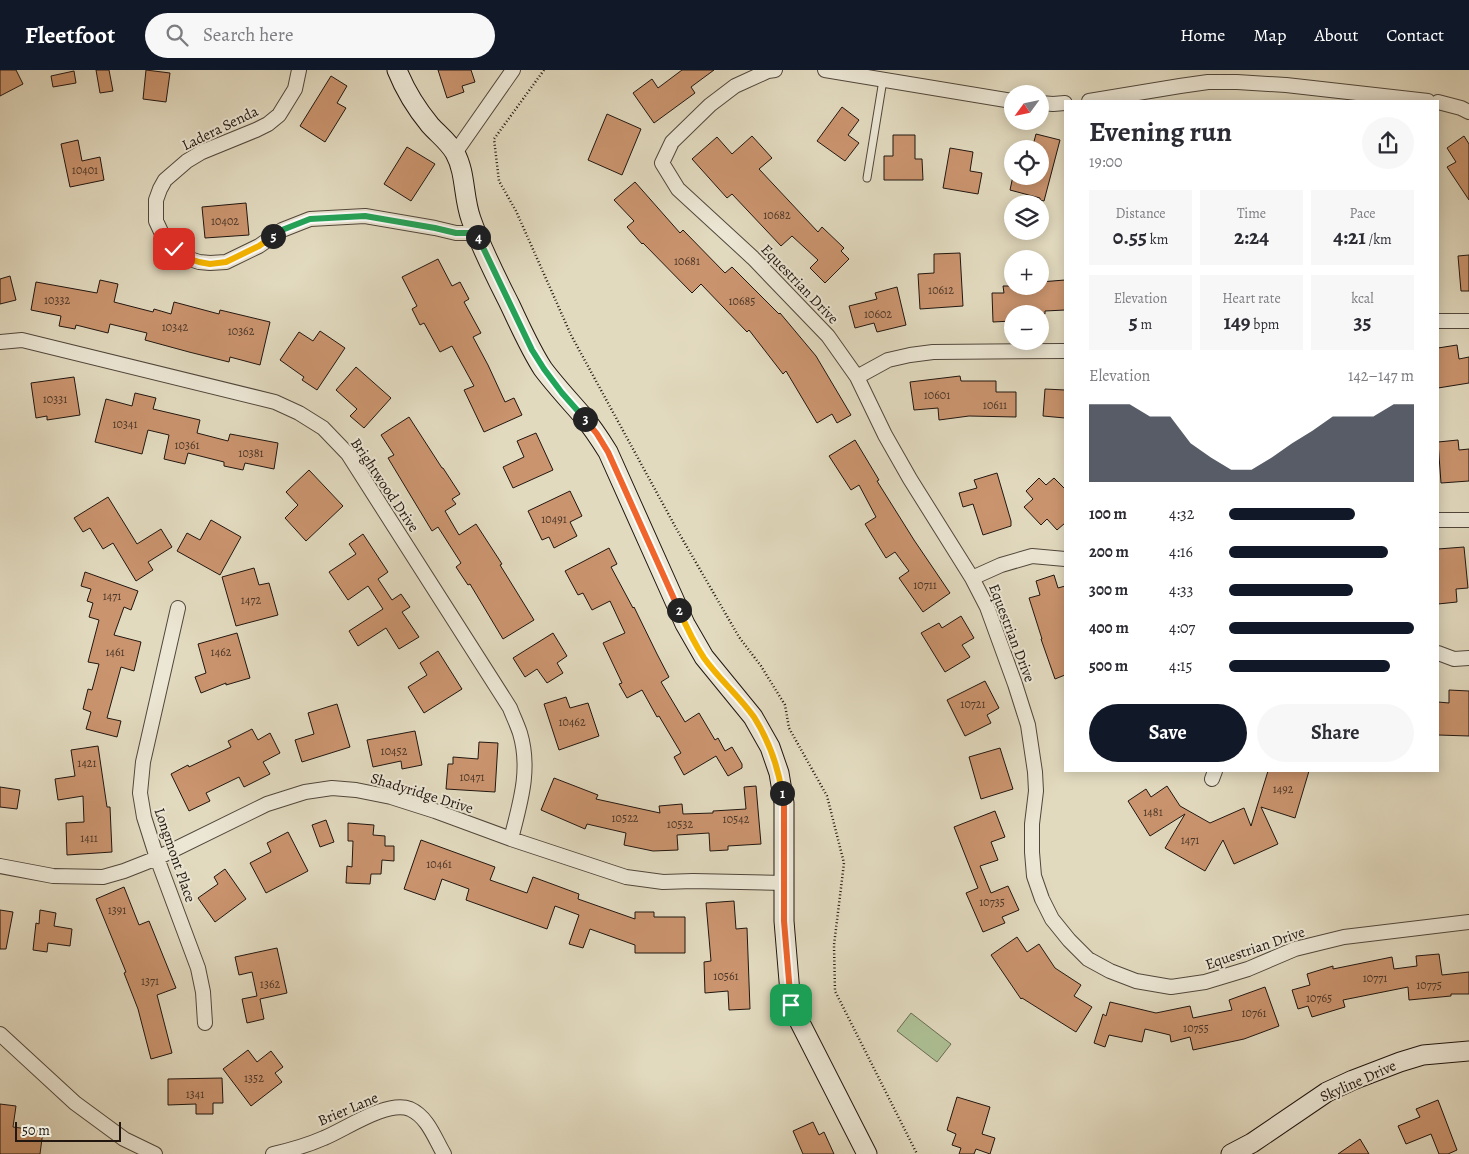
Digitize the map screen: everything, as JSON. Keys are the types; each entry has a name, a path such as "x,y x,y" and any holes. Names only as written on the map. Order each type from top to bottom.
{"street":[{"name":"Ladera Senda","path":"298,70 294,89 279,115 268,124 256,130 202,152 187,161 165,180 156,200 156,221 163,236 174,249 187,258 199,262 210,264 226,262 259,246 282,230 310,219 365,216 456,233 476,233"},
{"path":"397,70 408,96 431,126 450,144 455,153 463,174 467,206 476,233 532,350 544,369 597,434 608,452 685,624 704,657 753,717 770,746 779,773 784,803 784,921 791,1005 867,1154"},
{"path":"455,153 513,70"},
{"name":"Equestrian Drive","path":"775,70 768,71 735,86 710,105 672,142 662,163 678,189 753,258 828,336 857,377 885,435 910,480 972,578 987,607 1028,725 1036,782 1032,842 1034,876 1042,899 1052,919 1069,940 1088,958 1110,971 1136,981 1172,987 1205,982 1248,969 1295,950 1344,937 1469,922"},
{"path":"825,70 1004,100"},
{"path":"1095,100 1208,82 1237,82 1286,85 1419,100"},
{"path":"1439,102 1469,112"},
{"path":"1049,104 1064,103"},
{"path":"1439,321 1469,321"},
{"name":"Brightwood Drive","path":"0,342 22,340 275,402 299,413 323,428 348,454 510,708 520,733 525,758 524,788 511,839"},
{"path":"857,377 888,360 933,352 1064,351"},
{"path":"1439,520 1469,520"},
{"path":"972,578 1001,565 1032,556 1064,559"},
{"name":"Longmont Place","path":"178,608 143,762 140,793 144,817 157,858 198,968 203,992 205,1023"},
{"path":"1439,654 1454,659 1469,658"},
{"name":"Shadyridge Drive","path":"0,866 53,876 103,877 124,872 157,858 267,804 305,792 332,788 356,790 435,811 511,839 626,877 663,882 785,883"},
{"path":"0,1034 10,1041 75,1103 124,1139 155,1154"},
{"name":"Skyline Drive","path":"1231,1154 1252,1143 1327,1092 1360,1077 1423,1055 1469,1050"},
{"name":"Brier Lane","path":"273,1154 325,1138 381,1111 397,1107 410,1109 426,1121 444,1154"}],"lane":[{"path":"867,178 883,80"}],"path":[{"path":"544,70 494,139 499,181 516,211 571,335 676,528 734,629 761,666 785,704 789,728 827,796 844,863 834,945 834,991 917,1154"}],"green space":[{"path":"911,1013 951,1044 937,1062 897,1031"}],"building":[{"path":"0,70 16,70 23,84 0,96"},
{"path":"96,70 109,70 113,91 100,93"},
{"path":"146,70 170,73 166,102 143,99"},
{"path":"438,70 471,70 475,82 462,86 464,92 447,98"},
{"path":"682,70 714,70 691,87 695,93 654,123 633,93 652,79 658,88"},
{"path":"74,71 76,83 53,87 51,76"},
{"path":"331,76 347,86 337,103 346,108 325,142 300,126"},
{"path":"842,107 859,120 848,135 859,143 845,161 817,141"},
{"path":"607,114 641,129 622,175 588,160"},
{"path":"1036,134 1060,140 1049,182 1049,140 1034,140"},
{"path":"893,135 915,135 915,159 922,159 923,180 884,180 884,156 893,156"},
{"path":"752,136 772,158 759,169 818,232 822,227 844,248 841,251 849,259 825,283 810,268 818,260 792,236 781,246 732,194 727,198 692,159 717,137 732,154"},
{"path":"1464,136 1469,144 1469,200 1447,167 1456,162 1447,148"},
{"path":"78,140 82,161 100,157 104,180 70,187 61,144"},
{"path":"407,147 435,164 411,201 384,184"},
{"path":"950,148 973,152 970,171 982,173 978,194 943,188"},
{"path":"635,182 680,233 683,230 725,273 732,267 780,313 816,356 851,415 837,423 832,414 817,423 786,371 783,374 749,330 747,332 701,284 692,293 642,244 627,227 634,221 614,200"},
{"path":"1011,185 1048,185 1046,195 1029,195 1010,190"},
{"path":"246,203 249,235 205,238 202,207"},
{"path":"960,253 963,306 920,309 918,274 934,273 934,254"},
{"path":"1469,255 1469,291 1461,291 1458,256"},
{"path":"438,259 452,286 460,282 469,299 464,302 481,333 473,337 505,402 514,398 522,415 484,432 464,390 474,386 452,346 440,352 424,323 420,325 412,309 417,306 402,277"},
{"path":"10,276 16,300 0,304 0,279"},
{"path":"100,280 118,284 114,302 153,312 154,309 171,314 174,302 219,314 220,310 270,322 260,365 230,357 229,362 145,340 147,333 110,324 108,333 76,325 75,329 59,326 61,316 31,310 36,282 97,293"},
{"path":"1064,280 1064,310 1049,311 1049,305 1004,305 1004,321 993,322 992,293 1004,293 1004,295 1049,295 1049,281"},
{"path":"897,287 906,325 877,332 874,323 855,328 849,306 877,299 875,293"},
{"path":"320,331 345,348 317,390 302,380 304,377 280,360 299,332 313,341"},
{"path":"1457,345 1459,359 1469,357 1469,383 1439,388 1439,348"},
{"path":"356,367 391,398 364,428 350,416 357,409 336,390"},
{"path":"960,376 961,381 996,381 996,392 1016,392 1016,417 969,416 939,420 938,408 914,410 910,382"},
{"path":"74,377 80,415 47,420 47,416 36,418 31,383"},
{"path":"1045,389 1064,390 1064,418 1043,416"},
{"path":"135,393 156,398 153,409 200,420 197,433 228,441 230,434 278,443 274,469 245,463 243,470 224,466 224,462 188,453 185,464 164,459 169,435 148,430 142,454 95,442 106,399 132,406"},
{"path":"409,417 460,494 452,499 456,504 445,511 459,535 476,524 502,564 500,565 534,620 503,639 470,584 468,585 456,567 461,563 438,527 432,531 388,458 394,455 381,435"},
{"path":"536,433 553,470 513,488 503,467 524,457 517,441"},
{"path":"855,440 879,480 877,481 950,593 923,612 899,578 909,571 895,552 886,558 865,524 876,517 859,485 851,490 829,456"},
{"path":"1458,440 1459,450 1469,449 1469,481 1441,483 1439,442"},
{"path":"309,470 343,506 306,541 285,518 298,505 286,492"},
{"path":"997,473 1011,526 983,535 973,504 963,507 959,493 977,488 974,480"},
{"path":"1039,478 1046,485 1054,478 1064,488 1064,524 1057,530 1047,519 1041,525 1024,507 1033,499 1026,491"},
{"path":"570,491 582,516 570,522 577,536 554,548 549,537 542,540 528,511"},
{"path":"108,497 137,544 161,529 172,547 148,562 153,570 136,581 113,543 103,549 90,528 83,532 74,518"},
{"path":"211,520 241,537 220,575 177,551 187,533 200,540"},
{"path":"363,534 388,572 378,579 392,600 401,594 410,607 402,612 419,637 399,649 386,628 358,646 349,631 383,609 368,586 348,600 329,572 356,554 349,544"},
{"path":"1464,547 1468,588 1456,589 1457,602 1439,604 1439,549"},
{"path":"609,548 617,564 611,567 634,607 669,677 661,682 685,722 699,713 715,740 718,738 725,751 732,747 742,764 742,768 728,776 716,756 684,775 674,757 681,753 642,690 627,698 619,684 622,683 603,643 625,633 610,601 592,610 583,593 578,595 565,571"},
{"path":"254,568 259,585 269,583 278,615 236,626 222,577"},
{"path":"85,572 138,591 131,610 124,607 114,635 141,642 134,671 121,667 107,718 121,721 117,737 86,729 91,712 83,709 88,689 92,690 99,664 88,662 99,620 89,617 93,603 87,601 91,589 81,586"},
{"path":"1054,575 1058,588 1064,586 1064,675 1055,679 1029,598 1040,595 1036,581"},
{"path":"961,616 974,638 962,645 970,657 945,672 921,633 939,623 942,628"},
{"path":"237,633 250,678 226,685 226,683 201,693 195,677 206,673 198,644"},
{"path":"553,633 567,656 557,663 563,673 547,683 537,669 525,677 513,658"},
{"path":"438,651 462,689 424,713 408,687 427,675 420,663"},
{"path":"985,681 999,708 987,715 991,723 965,736 947,700"},
{"path":"1449,690 1469,691 1469,736 1439,735 1439,702 1449,703"},
{"path":"566,697 570,708 588,703 599,736 559,750 544,704"},
{"path":"337,704 350,747 302,762 295,740 314,734 308,713"},
{"path":"252,729 258,740 270,733 280,753 263,762 270,774 244,787 239,777 206,793 210,801 189,811 171,774 231,747 228,741"},
{"path":"415,731 422,765 402,769 401,761 373,767 367,740"},
{"path":"479,742 498,743 495,792 446,789 448,764 453,764 453,757 478,759"},
{"path":"98,746 107,807 110,807 112,852 67,855 66,823 84,822 83,796 58,800 55,779 75,776 71,750"},
{"path":"1000,748 1013,789 981,799 969,757"},
{"path":"1268,772 1309,772 1295,818 1261,807 1278,844 1234,864 1223,840 1205,871 1165,848 1185,814 1150,836 1128,801 1146,789 1151,797 1167,786 1180,806 1210,823 1244,808 1251,826"},
{"path":"554,778 598,795 596,799 660,813 659,806 682,804 683,814 746,809 744,787 756,786 761,844 728,846 728,850 710,851 709,833 677,835 678,850 653,851 624,845 626,833 587,824 585,829 541,810"},
{"path":"0,787 20,790 17,809 0,807"},
{"path":"995,811 1005,837 991,842 998,860 980,866 991,893 1008,886 1019,910 1002,917 1005,923 983,932 966,893 978,888 954,827"},
{"path":"326,820 334,842 320,847 312,825"},
{"path":"348,823 374,825 373,835 385,836 385,846 394,846 394,861 382,860 381,874 371,874 370,884 346,883 347,866 352,867 353,841 348,841"},
{"path":"288,832 308,871 266,893 250,863 271,852 267,843"},
{"path":"421,840 495,867 490,880 527,893 533,877 579,894 578,899 635,919 635,912 654,912 654,917 685,917 685,953 635,953 635,945 590,929 583,948 569,944 579,915 555,906 547,929 466,900 469,889 442,879 435,900 404,889"},
{"path":"225,869 246,899 215,922 198,898 218,884 214,877"},
{"path":"124,887 139,925 149,921 176,988 157,995 172,1053 151,1059 138,1009 124,973 126,972 96,899"},
{"path":"734,901 736,929 747,928 750,1009 729,1010 728,991 705,993 704,962 711,961 706,903"},
{"path":"0,910 13,912 6,949 0,949"},
{"path":"40,910 56,913 54,926 72,929 70,946 48,943 47,952 33,950 36,923 39,924"},
{"path":"1017,937 1027,952 1039,944 1055,968 1081,985 1074,996 1092,1007 1076,1032 1021,999 991,955"},
{"path":"277,948 287,993 260,999 264,1019 247,1023 242,999 257,996 252,972 239,975 235,957"},
{"path":"1439,954 1442,975 1469,972 1469,994 1451,994 1451,996 1409,1000 1408,987 1343,1000 1345,1007 1312,1017 1308,1006 1298,1009 1292,990 1310,985 1307,974 1333,966 1333,969 1392,957 1394,969 1417,966 1416,956"},
{"path":"1265,987 1279,1026 1244,1039 1193,1050 1190,1037 1171,1042 1170,1035 1145,1029 1142,1042 1109,1035 1105,1047 1094,1043 1103,1014 1106,1016 1110,1002 1156,1013 1190,1006 1193,1018 1232,1010 1229,1000"},
{"path":"248,1050 257,1062 271,1051 283,1067 275,1073 282,1082 251,1106 223,1069"},
{"path":"222,1078 223,1103 213,1103 213,1114 196,1114 196,1104 168,1105 168,1079"},
{"path":"957,1097 990,1107 982,1134 995,1138 990,1154 976,1149 974,1154 959,1154 961,1148 952,1145 956,1134 947,1130"},
{"path":"1438,1100 1457,1150 1448,1154 1439,1154 1431,1134 1406,1144 1398,1126 1420,1117 1416,1109"},
{"path":"0,1104 16,1106 13,1127 43,1131 40,1154 0,1154"},
{"path":"813,1122 819,1135 824,1132 834,1154 803,1154 793,1131"},
{"path":"1360,1139 1369,1154 1338,1154"}],"route":[{"path":"174,249 187,258 199,262 210,264 226,262 259,246 282,230 310,219 365,216 456,233 476,233 532,350 562,393 597,434 608,452 685,624 704,657 753,717 770,746 779,773 784,803 784,921 791,1005"}]}
